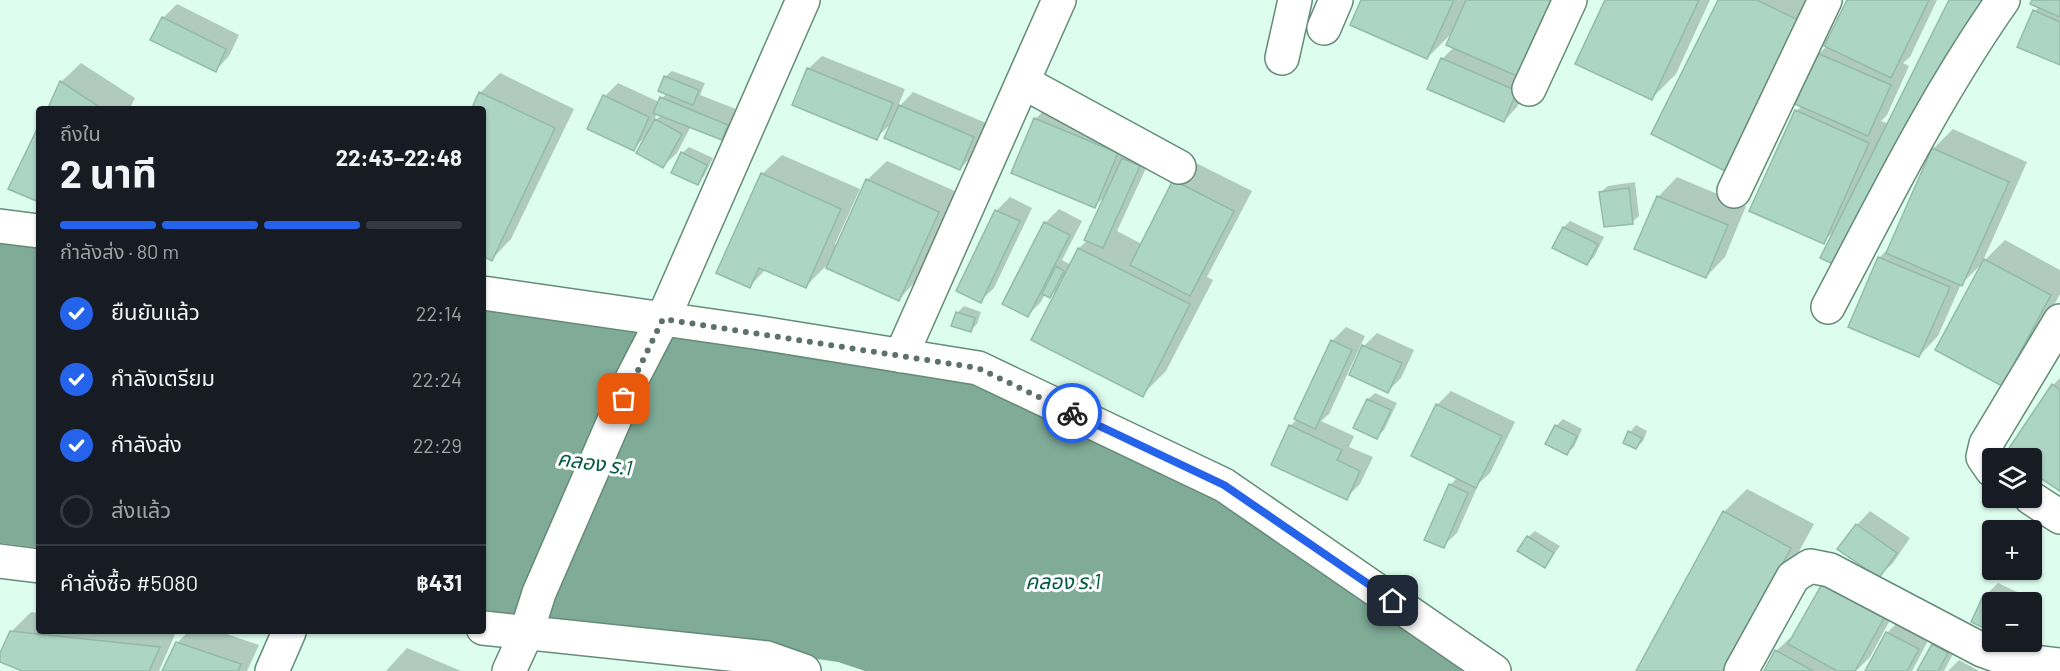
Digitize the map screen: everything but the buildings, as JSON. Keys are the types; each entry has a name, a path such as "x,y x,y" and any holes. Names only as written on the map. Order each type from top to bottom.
{"street":[{"path":"509,671 526,634 539,593 633,377 663,319 803,0"},
{"path":"901,356 1059,0"},
{"path":"1282,58 1295,0"},
{"path":"1528,89 1570,0"},
{"path":"1734,191 1825,0"},
{"path":"1828,307 1920,133 1974,41 2003,0"},
{"path":"1023,82 1179,167"},
{"path":"0,226 36,231"},
{"path":"486,293 978,368 1224,485 1494,671"},
{"path":"1985,448 2060,321"},
{"path":"2042,505 2060,517"},
{"path":"0,561 36,566"},
{"path":"1741,671 1793,577 1810,566 1830,570 1982,650 2007,659 2060,665"},
{"path":"486,628 804,671"},
{"path":"272,671 288,634"}],"water":[{"path":"0,232 36,238 36,548 0,543"},
{"name":"คลอง ร.1","path":"486,302 962,375 1220,493 1474,671 865,671 838,662 486,611"}],"way so far":[{"path":"624,399 663,319 978,368 1072,413"}],"route":[{"path":"1072,413 1224,485 1393,601"}]}
